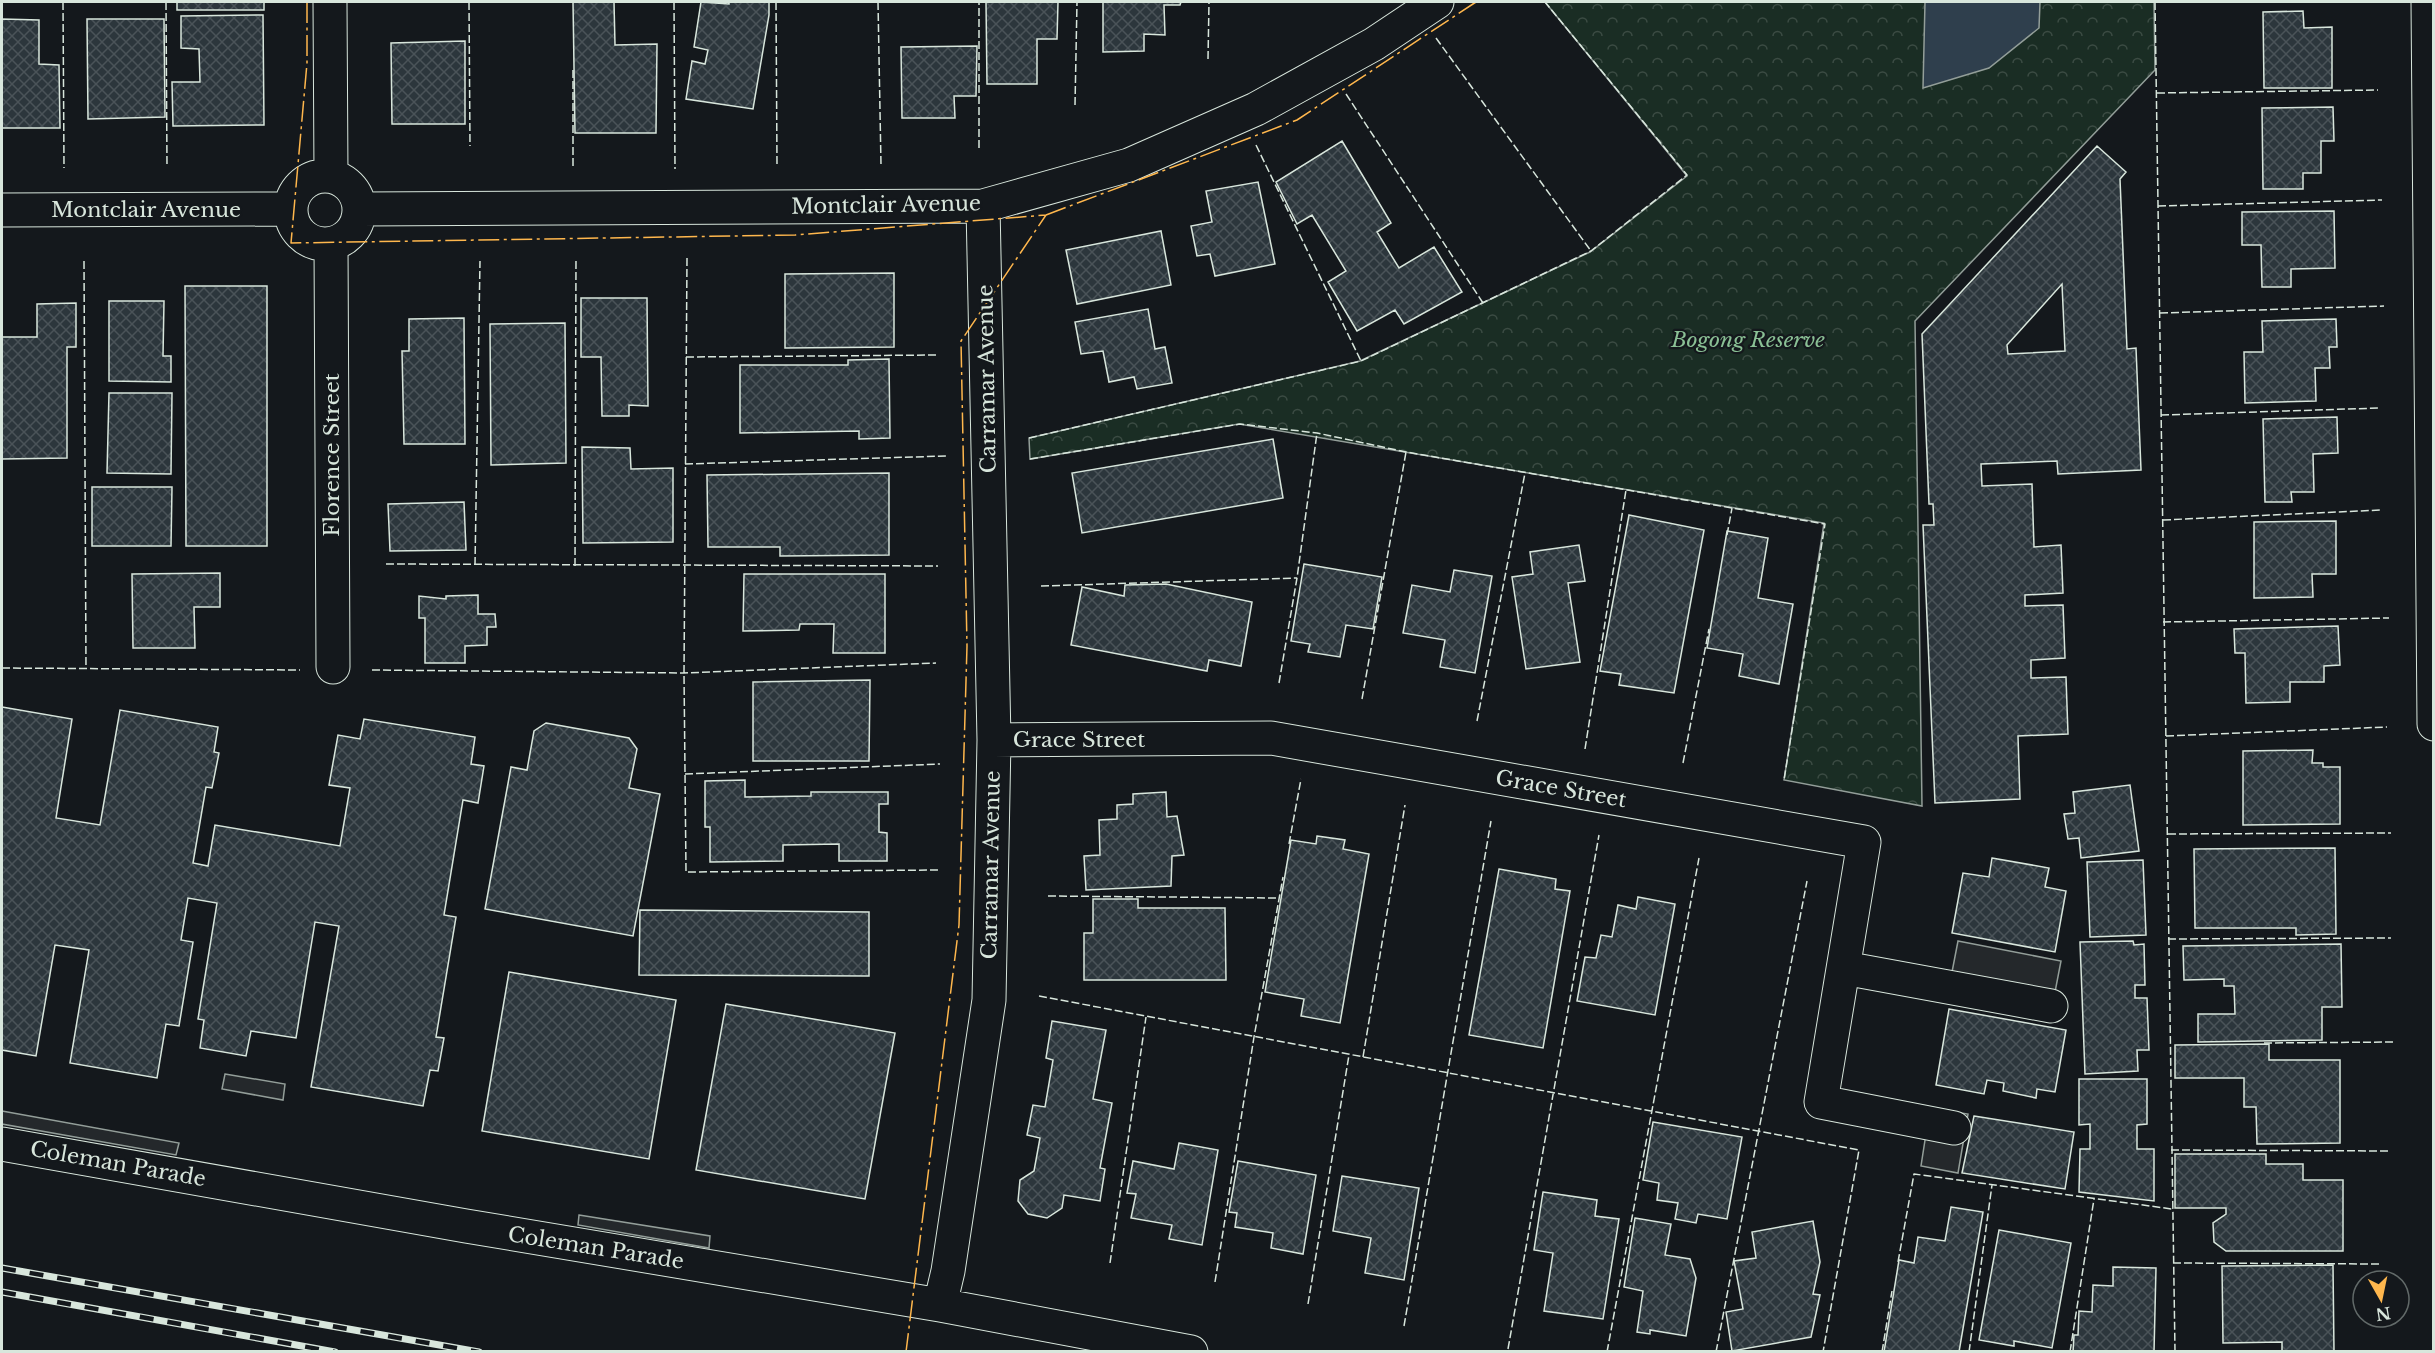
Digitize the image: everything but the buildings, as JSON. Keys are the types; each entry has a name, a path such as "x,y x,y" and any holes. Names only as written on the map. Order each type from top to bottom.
{"street":[{"path":"330,2 331,176"},
{"name":"Montclair Avenue","path":"360,209 983,206 1129,165 1256,109 1374,44 1437,2"},
{"path":"2428,2 2433,724"},
{"path":"331,176 342,180 351,188 360,209 358,221 352,231 343,240 331,244 319,244 308,240 298,232 293,222 291,209 293,197 299,187 309,180 331,176"},
{"name":"Carramar Avenue","path":"940,1305 948,1271 989,1000 994,740 983,206"},
{"name":"Montclair Avenue","path":"2,210 291,209"},
{"name":"Florence Street","path":"331,244 333,666"},
{"name":"Grace Street","path":"994,740 1271,738 1864,842 1821,1102 1954,1128"},
{"path":"1844,968 2051,1006"},
{"name":"Coleman Parade","path":"2,1144 466,1226 940,1305 1191,1352"}],"green space":[{"name":"Bogong Reserve","path":"1545,2 2154,2 2155,70 1915,321 1922,806 1784,780 1824,523 1239,424 1030,459 1029,438 1360,361 1590,252 1687,176"}],"shaded area":[{"path":"1958,941 2061,961 2050,1018 1947,998"},
{"path":"225,1074 285,1084 283,1100 222,1089"},
{"path":"1930,1108 1968,1114 1958,1173 1921,1166"},
{"path":"2,1111 179,1143 176,1155 2,1124"},
{"path":"579,1215 710,1236 709,1248 578,1225"}],"water":[{"path":"1925,2 2040,2 2039,28 1989,68 1923,88"}],"railway":[{"path":"2,1268 479,1352"},
{"path":"2,1292 335,1352"}],"fence":[{"path":"63,2 64,168"},
{"path":"166,2 167,167"},
{"path":"469,2 470,146"},
{"path":"674,2 675,169"},
{"path":"776,2 777,165"},
{"path":"878,2 881,165"},
{"path":"979,2 979,148"},
{"path":"1075,105 1077,2"},
{"path":"1208,59 1209,2"},
{"path":"1029,438 1361,361 1591,251 1687,175 1545,2"},
{"path":"2155,2 2175,1352"},
{"path":"1436,38 1591,251"},
{"path":"573,70 573,166"},
{"path":"2157,93 2378,90"},
{"path":"1346,94 1483,303"},
{"path":"1256,145 1361,361"},
{"path":"2158,206 2382,200"},
{"path":"575,566 576,258"},
{"path":"687,258 684,673 686,872 940,870"},
{"path":"84,261 86,669"},
{"path":"475,565 480,261"},
{"path":"2160,313 2384,306"},
{"path":"686,357 939,355"},
{"path":"2161,415 2379,408"},
{"path":"1030,459 1240,424 1317,433 1406,452 1825,524 1784,780"},
{"path":"1279,683 1297,578 1317,433"},
{"path":"1362,699 1406,452"},
{"path":"685,464 946,456"},
{"path":"1477,721 1525,473"},
{"path":"1585,749 1626,490"},
{"path":"1727,535 1732,508"},
{"path":"2163,520 2380,510"},
{"path":"386,564 938,566"},
{"path":"1041,586 1297,578"},
{"path":"2163,622 2389,618"},
{"path":"1683,763 1709,629"},
{"path":"372,670 684,673 936,663"},
{"path":"2,668 300,670"},
{"path":"2166,736 2387,727"},
{"path":"685,774 940,764"},
{"path":"1289,844 1301,779"},
{"path":"1363,1057 1405,805"},
{"path":"1404,1326 1491,821"},
{"path":"2168,834 2391,833"},
{"path":"1508,1349 1599,835"},
{"path":"1607,1352 1699,858"},
{"path":"1215,1282 1254,1037 1283,877"},
{"path":"1716,1352 1807,881"},
{"path":"1048,896 1279,898"},
{"path":"2168,939 2391,938"},
{"path":"1039,996 1859,1150 1823,1352"},
{"path":"1110,1263 1146,1017"},
{"path":"2264,1043 2393,1042"},
{"path":"1308,1304 1349,1055"},
{"path":"2171,1150 2391,1151"},
{"path":"1898,1262 1914,1174 2172,1209"},
{"path":"1969,1352 1992,1185"},
{"path":"2070,1352 2094,1199"},
{"path":"2173,1263 2379,1264"},
{"path":"1882,1352 1892,1291"}],"power":[{"path":"307,2 307,63 291,243 795,235 1046,215 961,341 967,646 959,925 906,1352"},
{"path":"1046,215 1297,120 1476,2"}]}
